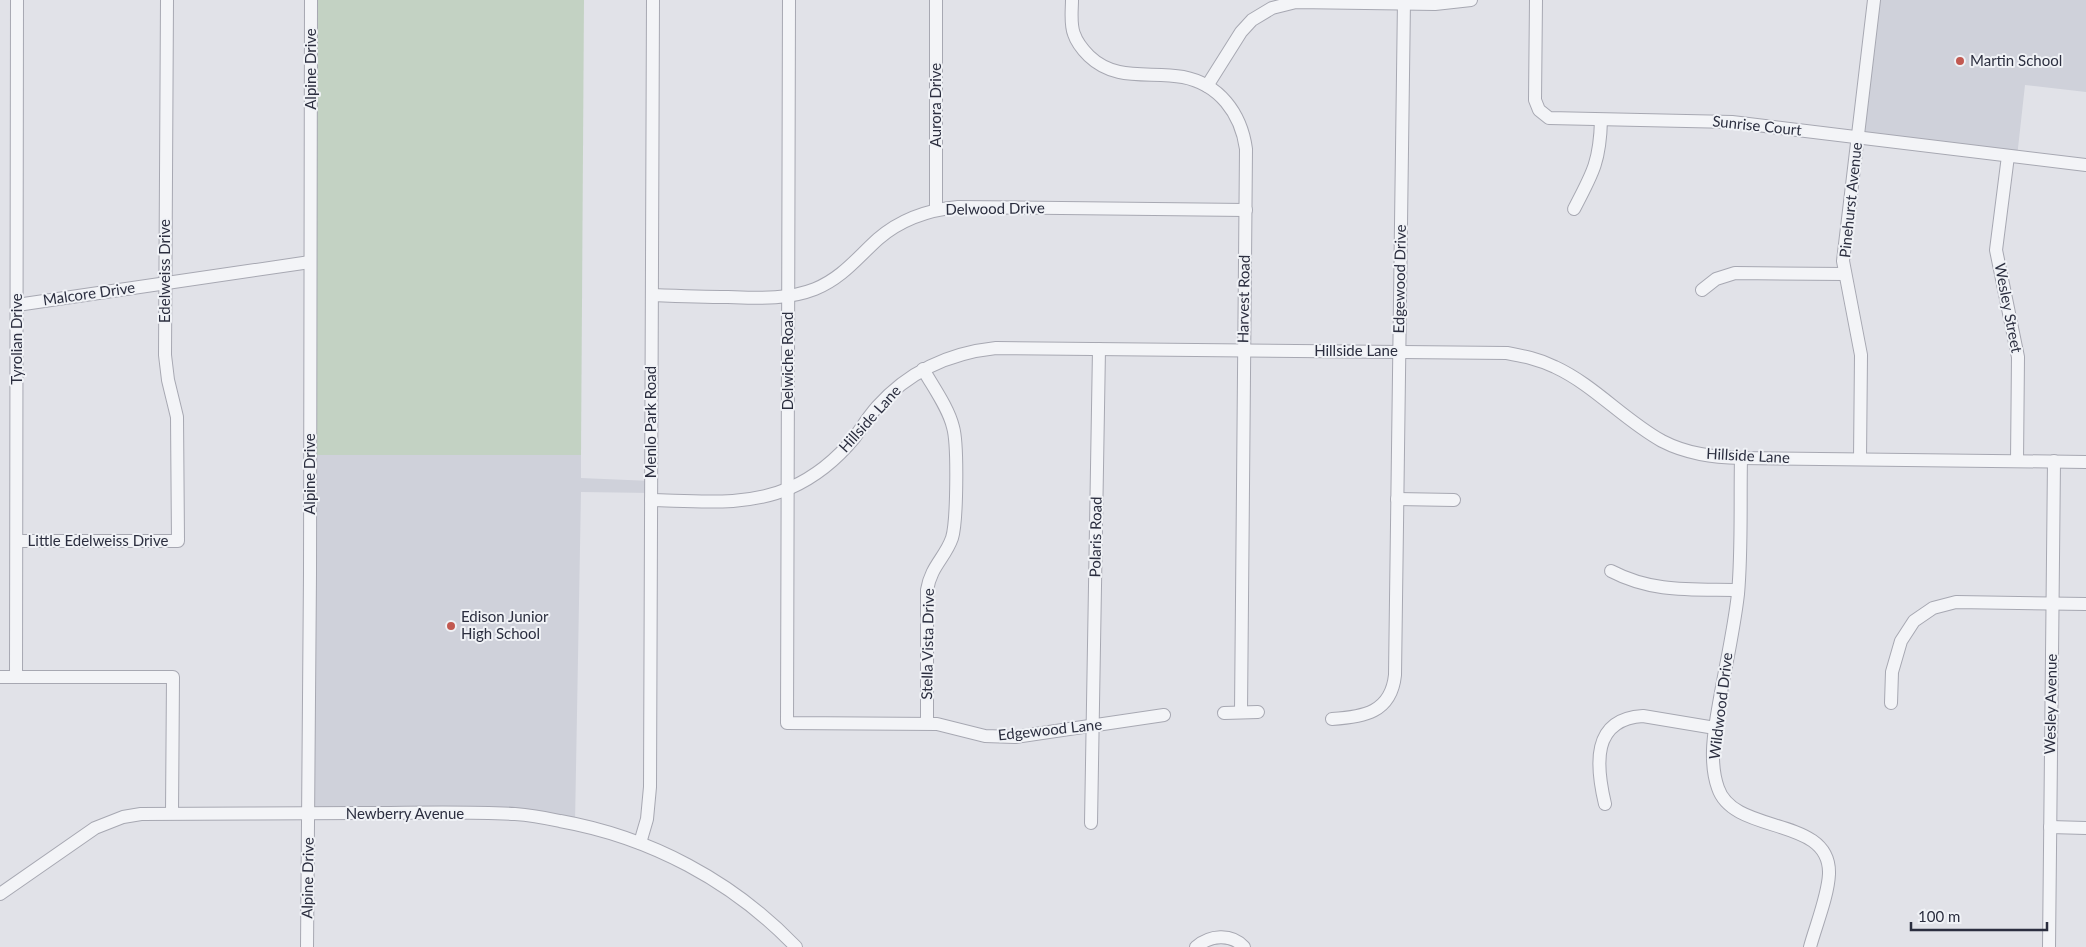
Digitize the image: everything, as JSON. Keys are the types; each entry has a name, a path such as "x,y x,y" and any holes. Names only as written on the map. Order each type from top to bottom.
{"street":[{"name":"Tyrolian Drive","path":"16,677 17,0"},
{"name":"Edelweiss Drive","path":"167,0 165,366 177,417 178,541"},
{"name":"Alpine Drive","path":"307,947 311,0"},
{"name":"Menlo Park Road","path":"640,843 647,819 650,788 652,0"},
{"name":"Delwiche Road","path":"787,723 789,0"},
{"name":"Aurora Drive","path":"936,0 936,209"},
{"name":"Harvest Road","path":"1072,0 1073,32 1080,48 1094,62 1112,72 1126,75 1182,77 1208,86 1229,104 1241,125 1246,148 1241,712"},
{"path":"1208,86 1241,32 1252,20 1272,8 1296,2 1404,2 1435,4 1471,0"},
{"name":"Sunrise Court","path":"1536,0 1535,100 1539,110 1544,115 1555,119 1732,122 2086,165"},
{"name":"Pinehurst Avenue","path":"1860,459 1861,355 1843,260 1874,0"},
{"name":"Edgewood Drive","path":"1332,719 1356,718 1368,715 1382,704 1392,690 1395,676 1404,2"},
{"path":"1574,208 1597,163 1600,150 1601,120"},
{"name":"Wesley Street","path":"2008,156 1996,250 2018,357 2017,461"},
{"name":"Delwood Drive","path":"652,295 769,298 789,296 815,289 829,282 855,263 888,231 916,215 936,209 958,207 1246,210"},
{"name":"Malcore Drive","path":"16,305 310,262"},
{"path":"1702,290 1716,279 1736,273 1845,274"},
{"name":"Hillside Lane","path":"651,500 728,502 755,498 788,489 812,476 832,461 889,394 923,369 952,356 996,348 1506,353 1538,360 1570,375 1647,432 1663,441 1696,453 1717,457 2086,462"},
{"name":"Polaris Road","path":"1091,823 1099,349"},
{"name":"Stella Vista Drive","path":"923,369 950,418 955,437 954,532 947,550 932,571 927,590 927,723"},
{"name":"Wildwood Drive","path":"1740,458 1738,590 1715,728 1713,771 1718,790 1728,804 1746,815 1808,837 1822,850 1827,860 1828,883 1810,947"},
{"name":"Wesley Avenue","path":"2049,947 2054,462"},
{"path":"1397,499 1454,500"},
{"name":"Little Edelweiss Drive","path":"17,541 178,541"},
{"path":"1611,571 1626,579 1656,588 1738,590"},
{"path":"1891,703 1892,672 1901,641 1914,621 1933,608 1944,604 2086,604"},
{"path":"0,677 172,677 172,813"},
{"path":"1224,713 1258,712"},
{"name":"Edgewood Lane","path":"787,723 927,723 953,726 985,736 1015,737 1164,715"},
{"path":"1605,804 1598,775 1600,752 1606,736 1618,723 1643,716 1715,728"},
{"name":"Newberry Avenue","path":"0,894 95,828 123,817 141,814 517,814 582,825 640,843 689,865 722,885 763,916 796,947"},
{"path":"2050,828 2086,828"},
{"path":"1196,947 1209,939 1223,937 1232,939 1244,947"}],"shaded area":[{"path":"1874,0 2086,0 2086,92 2025,85 2017,157 1857,137"},
{"path":"309,455 581,455 581,478 651,481 651,493 581,492 575,824 545,818 308,814"}],"green space":[{"path":"311,0 584,0 581,455 309,455"}],"place":[{"name":"Martin School","path":"1960,61"},
{"name":"Edison Junior High School","path":"451,626"}]}
